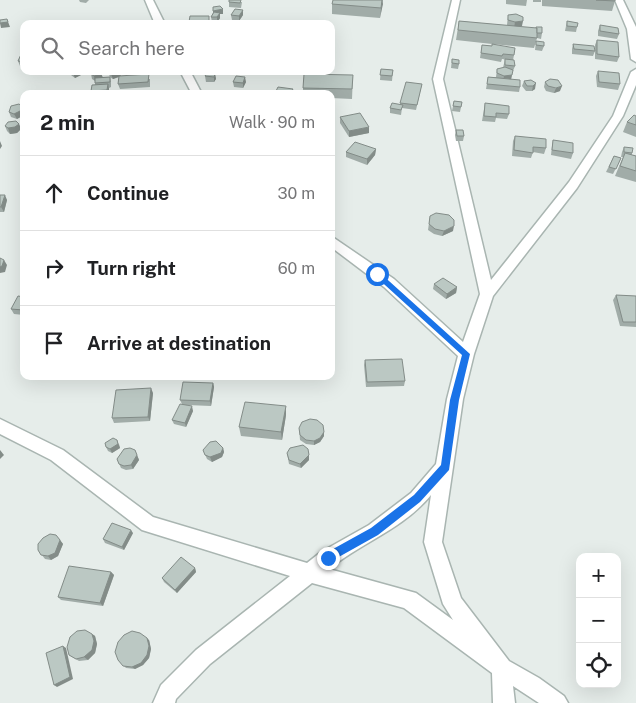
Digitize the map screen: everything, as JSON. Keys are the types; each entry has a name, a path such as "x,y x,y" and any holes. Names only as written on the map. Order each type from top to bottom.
{"street":[{"path":"149,0 158,20"},
{"path":"456,0 438,79 487,294"},
{"path":"619,0 634,29 636,59"},
{"path":"504,703 502,668 453,604 433,542 455,400 466,354 487,294 572,184 618,116 636,72"},
{"path":"187,75 195,90"},
{"path":"335,243 390,283 466,354"},
{"path":"0,426 57,455 148,524 409,600 502,668 532,685 557,703"},
{"path":"164,703 168,692 202,657 328,558 375,531 417,499 445,467"}],"building":[{"path":"229,0 241,0 240,3 229,2"},
{"path":"333,0 382,0 381,8 332,4"},
{"path":"220,6 223,9 213,11 213,7"},
{"path":"235,9 243,10 239,16 231,15"},
{"path":"214,12 220,13 217,17 211,17"},
{"path":"516,14 523,17 523,21 515,22 508,20 508,15"},
{"path":"190,16 209,16 209,20 189,20"},
{"path":"7,19 8,22 0,23 0,20"},
{"path":"459,21 537,28 537,38 458,30"},
{"path":"567,21 578,23 577,27 567,26"},
{"path":"600,25 618,28 619,34 600,31"},
{"path":"536,27 542,27 542,33 537,33"},
{"path":"597,40 618,42 619,57 597,54"},
{"path":"536,41 544,42 544,46 536,45"},
{"path":"492,44 515,48 514,55 503,54 502,56 481,53 482,45 492,46"},
{"path":"573,44 594,46 595,51 574,49"},
{"path":"452,59 459,60 459,64 452,63"},
{"path":"505,59 514,60 515,66 505,65"},
{"path":"505,67 513,70 512,75 504,76 497,73 497,69"},
{"path":"381,69 393,70 392,76 380,75"},
{"path":"598,71 619,73 620,84 599,82"},
{"path":"149,75 148,82 118,84 119,76"},
{"path":"304,75 353,75 352,89 303,88"},
{"path":"236,76 245,77 243,83 233,82"},
{"path":"110,77 110,82 95,83 95,78"},
{"path":"488,77 520,80 520,87 487,84"},
{"path":"550,79 558,80 562,86 556,88 548,86 545,82"},
{"path":"531,80 536,83 533,86 527,86 524,81"},
{"path":"406,82 422,84 417,105 400,103"},
{"path":"108,84 107,90 91,90 92,85"},
{"path":"278,87 293,89 292,90 276,90"},
{"path":"454,101 462,102 461,107 453,106"},
{"path":"392,103 403,105 401,110 390,108"},
{"path":"485,103 509,106 509,114 496,113 496,117 484,116"},
{"path":"19,104 20,111 14,114 9,112 11,106"},
{"path":"360,113 369,127 349,131 340,117"},
{"path":"634,115 636,116 636,125 627,122"},
{"path":"16,121 19,124 15,127 8,128 5,126 8,122"},
{"path":"456,130 463,130 464,136 457,136"},
{"path":"515,136 546,139 546,148 533,147 533,153 514,150"},
{"path":"553,140 573,143 573,153 552,150"},
{"path":"355,142 376,149 367,159 346,152"},
{"path":"624,147 633,148 632,153 624,152"},
{"path":"625,153 636,156 636,171 620,166"},
{"path":"614,156 621,158 616,169 609,167"},
{"path":"0,195 5,195 1,207 0,207"},
{"path":"436,213 449,215 454,220 454,226 444,231 435,229 429,224 430,216"},
{"path":"0,258 4,260 0,267"},
{"path":"443,278 457,287 447,294 434,284"},
{"path":"616,295 636,296 636,322 623,322"},
{"path":"18,296 20,296 20,310 11,309"},
{"path":"402,359 405,381 367,382 365,360"},
{"path":"183,382 213,383 210,401 180,400"},
{"path":"151,388 148,417 112,418 116,390"},
{"path":"245,402 286,406 281,432 239,427"},
{"path":"180,404 192,406 185,423 172,420"},
{"path":"310,419 317,420 323,425 324,432 320,438 314,441 306,440 300,435 299,428 302,422"},
{"path":"113,438 117,440 118,444 110,449 106,447 105,443"},
{"path":"216,441 223,448 221,453 210,457 205,455 203,450 210,442"},
{"path":"303,445 308,449 309,455 300,464 289,460 287,453 290,448"},
{"path":"130,448 135,450 137,455 131,465 124,466 119,464 117,459 124,449"},
{"path":"112,523 131,530 122,547 103,539"},
{"path":"50,534 56,535 60,540 55,553 48,556 41,555 38,550 38,544"},
{"path":"181,557 195,568 175,590 162,578"},
{"path":"69,566 111,572 100,603 58,597"},
{"path":"85,630 92,634 94,641 92,650 84,657 76,659 69,655 67,647 70,637 77,631"},
{"path":"132,631 140,633 147,638 149,646 147,655 141,663 132,667 123,666 115,652 118,642 124,635"},
{"path":"63,646 70,677 54,685 46,653"}],"route":[{"path":"328,558 375,531 417,499 445,467 455,400 466,354 390,283 377,274"}]}
